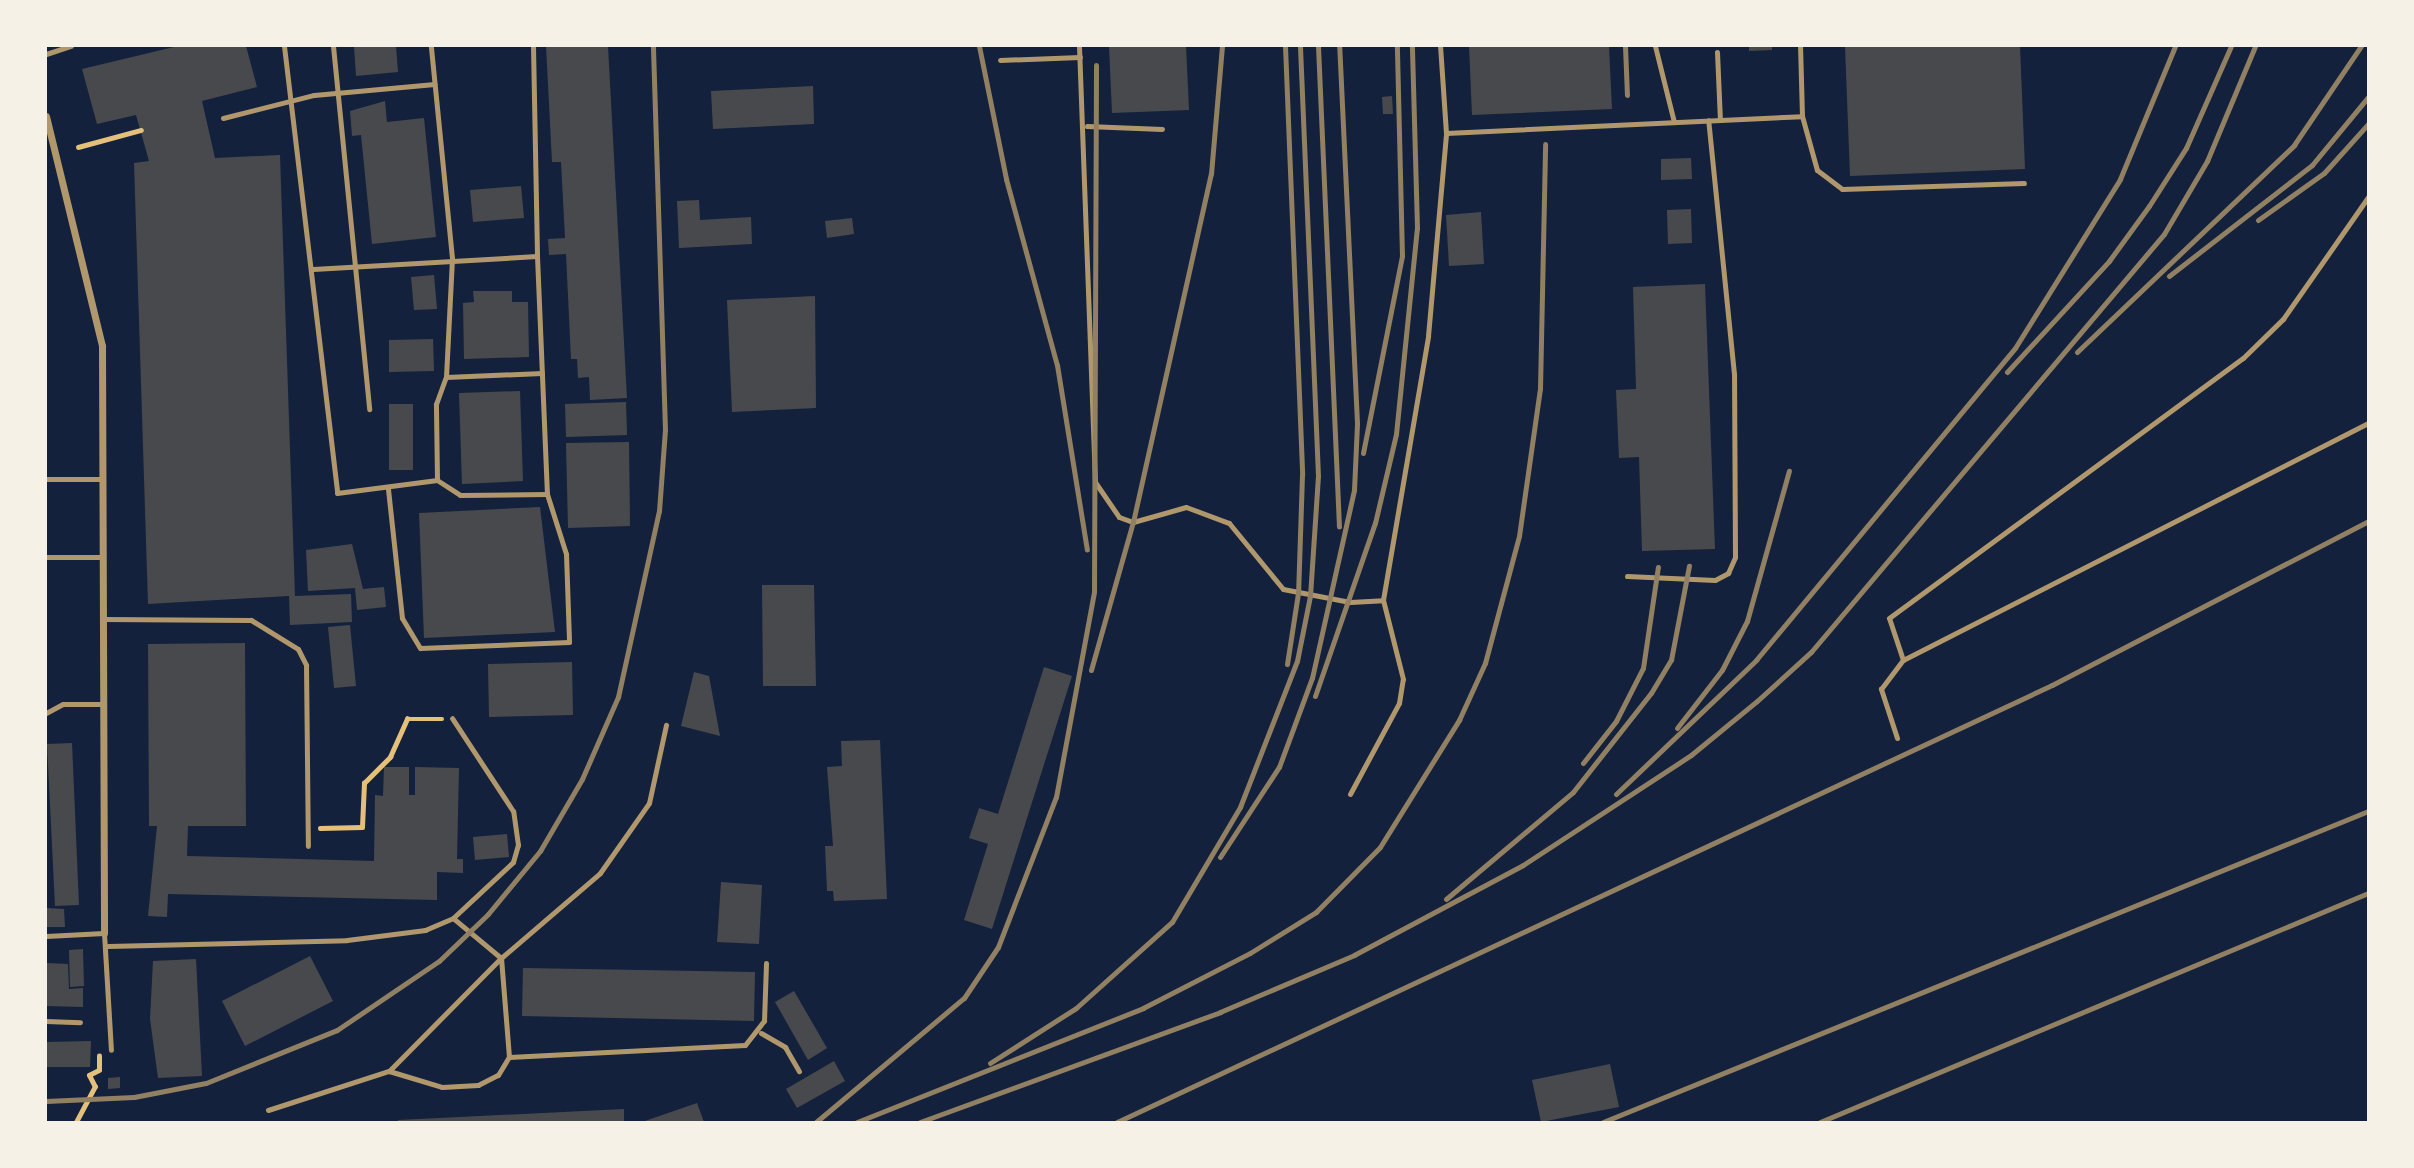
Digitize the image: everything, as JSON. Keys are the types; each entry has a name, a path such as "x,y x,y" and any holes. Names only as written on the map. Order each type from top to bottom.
{"street":[{"path":"46,117 97,308 103,479 104,933"}],"lane":[{"path":"46,54 71,46"},
{"path":"284,46 293,100 337,493 388,489 437,480 460,495 547,494"},
{"path":"333,46 335,93 369,409"},
{"path":"432,46 452,258 446,377 436,404 437,480"},
{"path":"388,489 402,618 420,648 569,642 566,554 547,494 537,256 533,46"},
{"path":"1079,46 1087,126 1089,429 1095,482 1107,504 1133,522 1186,507 1207,511 1247,540 1269,578 1283,589 1350,602 1383,600"},
{"path":"1350,793 1399,703 1400,659 1383,600 1429,336 1446,134 1440,46"},
{"path":"1655,46 1674,122"},
{"path":"1800,46 1802,116 1817,170 1842,189 2024,183"},
{"path":"1717,52 1720,120"},
{"path":"1000,60 1080,57"},
{"path":"223,118 293,100 335,93 435,85"},
{"path":"1446,134 1802,116"},
{"path":"1627,576 1715,580 1728,573 1735,557 1734,373 1708,120"},
{"path":"1087,126 1162,129"},
{"path":"1903,660 1889,618 2243,358 2283,319 2368,197"},
{"path":"313,269 452,258 537,256"},
{"path":"446,377 542,373"},
{"path":"1897,738 1881,689 1903,660 2368,424"},
{"path":"46,479 103,479"},
{"path":"46,557 103,557"},
{"path":"103,619 251,620 298,649 306,665 308,846"},
{"path":"46,712 63,704 102,704"},
{"path":"108,946 359,939 425,930 453,918 513,862 518,845 513,811 452,718"},
{"path":"268,1111 389,1071 501,958 600,873 649,803 666,725"},
{"path":"389,1071 442,1087 478,1086 498,1075 509,1057 501,958 453,918"},
{"path":"46,936 104,933 108,946 111,1050"},
{"path":"509,1057 746,1045 761,1033 766,963"},
{"path":"46,1021 80,1023"},
{"path":"761,1033 785,1048 799,1071"}],"path":[{"path":"78,147 141,130"},
{"path":"308,828 362,827 364,783 390,757 407,719 452,718"},
{"path":"76,1122 95,1087 89,1075 99,1070 99,1051"}],"building":[{"path":"178,46 246,46 257,87 202,101 215,158 280,155 295,596 351,594 352,622 290,625 289,596 148,604 134,163 149,161 136,115 97,124 82,69"},
{"path":"354,46 396,46 398,72 356,76"},
{"path":"546,46 608,46 627,398 590,400 589,377 578,378 577,359 571,359 566,254 549,255 548,239 565,238 561,162 552,162"},
{"path":"1109,46 1186,46 1189,110 1112,113"},
{"path":"1469,46 1609,46 1612,109 1472,115"},
{"path":"1749,46 1772,46 1772,50 1749,51"},
{"path":"1845,46 2020,46 2025,169 1850,176"},
{"path":"813,86 814,124 713,129 711,91"},
{"path":"1392,96 1393,114 1383,114 1382,97"},
{"path":"385,101 387,122 424,118 436,237 372,244 361,135 352,136 350,111"},
{"path":"1691,158 1692,179 1661,180 1661,159"},
{"path":"521,186 524,218 473,222 470,190"},
{"path":"699,200 700,220 751,217 752,244 679,248 677,201"},
{"path":"1691,209 1692,243 1668,244 1667,210"},
{"path":"1481,212 1484,264 1449,266 1446,215"},
{"path":"852,218 854,234 827,238 825,221"},
{"path":"434,275 437,309 414,310 411,277"},
{"path":"1705,284 1715,549 1642,551 1639,457 1619,458 1616,390 1636,389 1633,287"},
{"path":"473,291 512,291 512,302 528,302 529,357 464,359 463,303 474,302"},
{"path":"815,296 816,408 732,412 727,300"},
{"path":"433,339 434,371 389,372 389,340"},
{"path":"520,391 523,481 462,484 459,393"},
{"path":"626,402 627,435 566,437 565,404"},
{"path":"389,404 413,404 413,470 389,470"},
{"path":"629,442 630,526 568,528 566,443"},
{"path":"540,507 555,632 424,638 419,513"},
{"path":"352,544 363,589 384,587 386,607 357,610 355,588 308,591 306,550"},
{"path":"762,585 814,585 816,686 763,686"},
{"path":"350,625 356,686 334,688 328,627"},
{"path":"245,643 246,826 188,826 187,856 374,861 375,795 383,796 384,767 409,767 409,795 415,795 415,767 459,768 457,859 463,859 463,873 437,872 437,900 168,894 167,917 148,916 157,826 149,826 148,644"},
{"path":"572,662 573,715 489,717 488,664"},
{"path":"1044,667 1072,676 992,929 964,920 988,844 969,838 979,808 998,814"},
{"path":"694,672 709,676 720,736 681,726"},
{"path":"880,740 887,899 834,901 833,891 827,891 825,846 833,846 827,767 842,766 841,741"},
{"path":"72,743 79,905 55,906 47,744"},
{"path":"507,834 509,857 475,860 473,837"},
{"path":"721,882 762,885 759,944 717,942"},
{"path":"46,908 64,909 65,927 46,927"},
{"path":"83,949 84,986 70,987 69,950"},
{"path":"310,956 333,1001 245,1046 222,1001"},
{"path":"196,959 202,1076 158,1078 150,1019 153,961"},
{"path":"46,963 68,964 69,989 83,988 83,1007 46,1006"},
{"path":"523,968 755,972 754,1021 522,1016"},
{"path":"794,991 827,1048 808,1060 775,1002"},
{"path":"91,1041 90,1067 46,1067 46,1042"},
{"path":"834,1061 845,1081 797,1108 786,1089"},
{"path":"1610,1064 1619,1107 1541,1122 1532,1080"},
{"path":"120,1077 120,1088 108,1089 108,1078"},
{"path":"697,1103 704,1122 642,1122"},
{"path":"624,1109 624,1122 398,1122 398,1120"}],"railway":[{"path":"46,1101 134,1097 206,1083 337,1030 439,961 488,914 540,851 582,779 618,697 659,511 665,430 653,46"},
{"path":"979,46 1006,179 1057,365 1087,550"},
{"path":"1091,670 1133,522 1211,174 1222,46"},
{"path":"1285,46 1302,475 1298,593 1287,664"},
{"path":"990,1063 1076,1008 1172,922 1240,807 1297,661 1310,596 1318,476 1300,46"},
{"path":"1318,46 1339,527"},
{"path":"1220,857 1279,767 1312,678 1354,490 1357,423 1339,46"},
{"path":"1363,453 1402,256 1397,46"},
{"path":"1315,696 1375,523 1396,434 1417,228 1412,46"},
{"path":"1625,46 1627,95"},
{"path":"1616,794 1756,660 2015,348 2120,179 2175,46"},
{"path":"2007,372 2109,261 2149,206 2186,148 2231,46"},
{"path":"920,1122 1220,1012 1354,955 1523,865 1691,755 1811,652 2164,234 2207,161 2255,46"},
{"path":"2077,352 2294,145 2361,46"},
{"path":"816,1122 964,998 998,947 1056,797 1094,591 1096,65"},
{"path":"2169,276 2312,165 2368,97"},
{"path":"2258,220 2324,173 2368,124"},
{"path":"857,1122 1143,1008 1250,953 1316,912 1380,847 1459,720 1485,663 1519,536 1540,389 1545,144"},
{"path":"1677,728 1722,670 1747,621 1789,471"},
{"path":"1117,1122 2052,685 2368,521"},
{"path":"1446,899 1573,792 1651,693 1671,660 1689,566"},
{"path":"1583,763 1616,721 1643,668 1658,567"},
{"path":"1603,1122 2368,811"},
{"path":"1820,1122 2368,893"}]}
